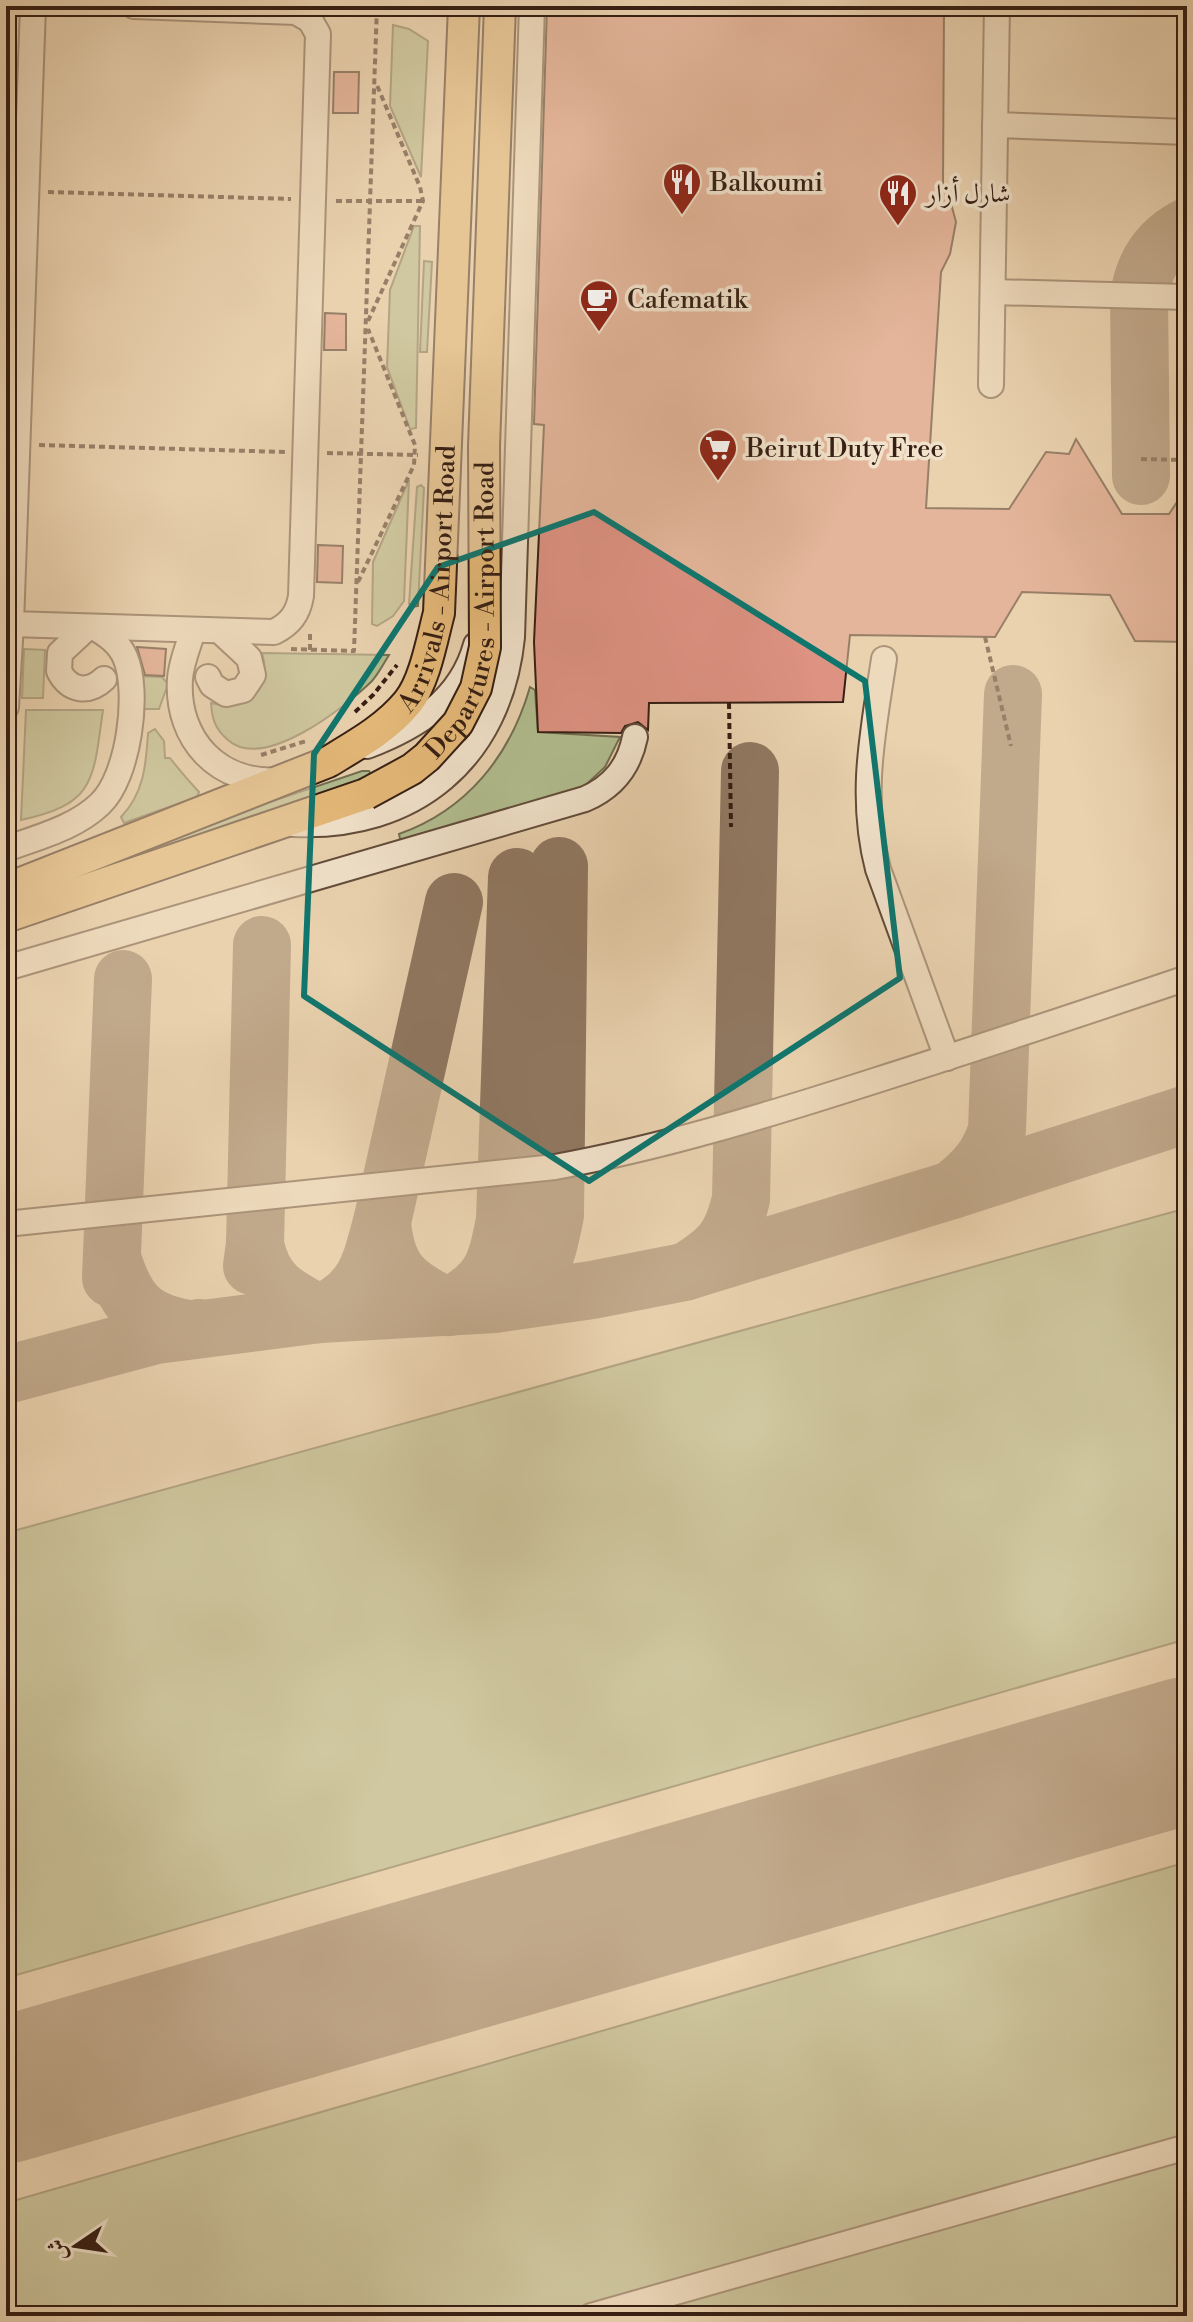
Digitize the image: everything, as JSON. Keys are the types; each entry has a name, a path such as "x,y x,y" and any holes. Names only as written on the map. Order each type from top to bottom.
{"main road":[{"name":"Arrivals - Airport Road","path":"6,889 286,780 321,750 375,733 410,700 426,662 439,613 464,6"},
{"name":"Departures - Airport Road","path":"6,917 283,823 375,803 397,778 427,757 458,723 476,688 485,647 484,446 502,6"}],"lane":[{"path":"6,707 19,444 33,6"},
{"path":"11,624 274,632 296,615 301,587 318,34 310,20 296,12 234,7 134,6"},
{"path":"321,750 400,734 430,715 449,696 466,671 480,632 502,6"},
{"path":"375,803 421,796 456,767 471,750 495,712 510,663 532,6"},
{"path":"991,385 997,6"},
{"path":"995,125 1187,132"},
{"path":"993,292 1187,297"},
{"path":"91,627 60,653 59,671 70,686 79,689 89,689 104,679"},
{"path":"6,849 71,825 85,816 110,792 123,767 128,738 129,670 121,649 91,627"},
{"path":"193,631 182,665 180,690 186,722 200,750 239,776 286,780"},
{"path":"208,677 212,685 226,694 243,690 253,675 249,658 221,632"},
{"path":"884,659 867,790 871,843 947,1058"},
{"path":"6,968 585,799 598,794 619,775 632,751 635,737"},
{"path":"6,1224 567,1165 697,1136 947,1058 1187,978"},
{"path":"591,2316 1187,2147"}],"path":[{"path":"282,649 354,651 377,6"},
{"path":"357,584 416,455 415,445 366,325 423,201 375,80"},
{"path":"27,191 419,201"},
{"path":"19,444 407,454"},
{"path":"1141,459 1187,460"},
{"path":"985,637 1011,746"},
{"path":"346,719 373,695 403,657"},
{"path":"729,703 731,827"},
{"path":"252,754 321,750"}],"highlighted area":[{"path":"594,512 865,681 900,978 589,1181 304,996 314,754 438,567"}],"green space":[{"path":"393,25 409,29 428,41 421,177 390,106"},
{"path":"414,226 420,226 416,428 410,429 387,367 390,290"},
{"path":"424,261 432,262 427,352 420,352"},
{"path":"409,480 404,601 393,616 377,626 372,624 373,562"},
{"path":"421,485 424,488 418,606 412,607 409,604 417,487"},
{"path":"24,649 45,650 43,698 22,698"},
{"path":"262,653 389,655 372,681 324,720 282,742 262,748 243,748 228,740 217,728 211,703 236,704 254,695 264,678"},
{"path":"136,676 162,677 168,684 159,709 144,709"},
{"path":"530,687 535,690 538,732 620,737 605,767 574,796 401,844 399,834 445,811 465,795 498,758 511,736"},
{"path":"26,710 103,710 97,754 87,784 78,796 64,806 21,820"},
{"path":"155,729 164,741 165,758 170,758 199,792 197,797 124,823 121,817 135,798 142,778 148,733"},
{"path":"369,771 372,776 120,862 123,857 235,814"},
{"path":"1187,1208 1187,1639 6,1978 6,1533"},
{"path":"1187,1862 1187,2316 6,2316 6,2203"}],"building":[{"path":"547,6 944,6 943,187 949,196 956,222 950,254 941,272 926,508 1009,509 1046,452 1069,454 1076,439 1122,514 1169,514 1187,487 1187,642 1135,641 1110,595 1022,592 995,637 850,635 843,702 649,703 648,730 638,722 625,726 621,733 538,732 534,642 544,425 534,424"},
{"path":"334,72 359,72 358,113 333,113"},
{"path":"325,313 346,314 346,350 324,350"},
{"path":"318,545 343,546 342,583 317,582"},
{"path":"137,647 166,649 164,676 145,675"}],"taxiway":[{"path":"1141,476 1139,296 1154,255 1187,227"},
{"path":"952,1190 980,1164 997,1130 1013,694"},
{"path":"687,1271 723,1242 734,1224 741,1199 750,771"},
{"path":"494,1304 522,1286 538,1269 548,1247 555,1215 559,866"},
{"path":"382,1222 388,1254 400,1276 449,1307 475,1290 495,1261 505,1220 517,877"},
{"path":"255,1244 264,1270 277,1288 320,1314 347,1297 363,1277 382,1222 454,902"},
{"path":"252,1266 262,945"},
{"path":"111,1278 123,979"},
{"path":"6,1375 156,1335 320,1314 494,1304 592,1290 684,1272 1187,1114"},
{"path":"113,1261 125,1290 141,1310 176,1327 199,1328"}],"runway":[{"path":"6,2090 1187,1750"}],"place":[{"name":"Balkoumi","path":"682,216"},
{"name":"شارل أزار","path":"898,227"},
{"name":"Cafematik","path":"599,333"},
{"name":"Beirut Duty Free","path":"718,482"}]}
